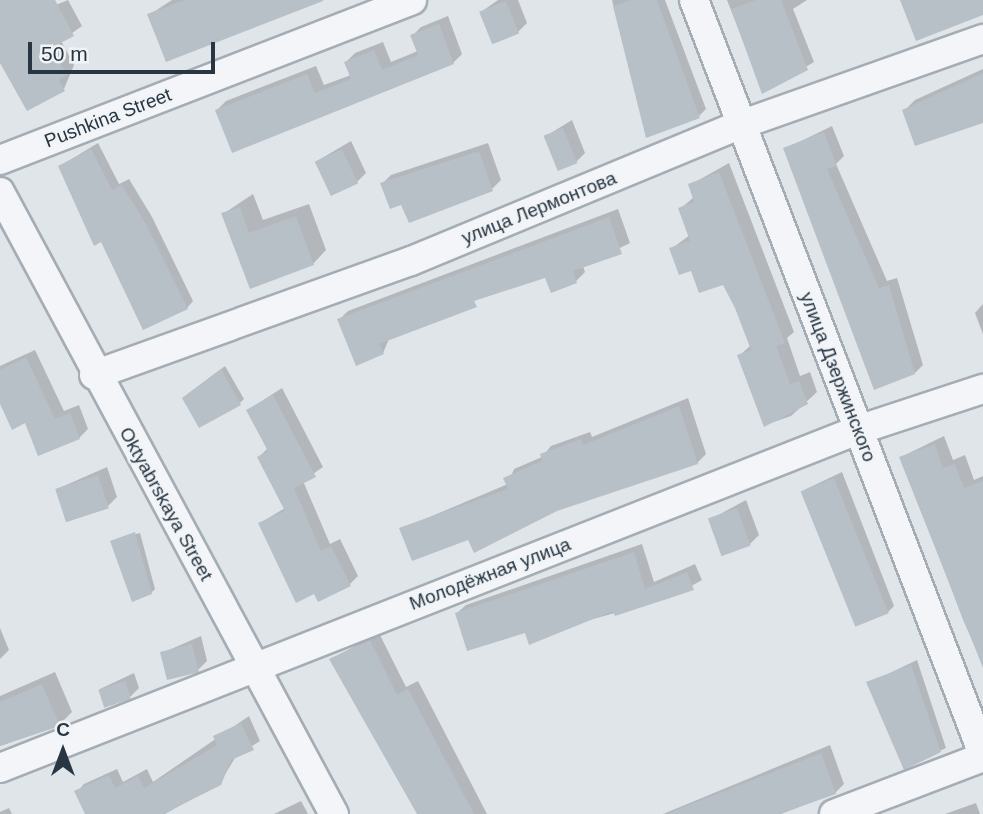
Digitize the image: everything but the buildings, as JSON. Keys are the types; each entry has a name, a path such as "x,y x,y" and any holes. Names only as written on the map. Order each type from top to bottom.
{"street":[{"name":"Pushkina Street","path":"0,160 412,0"},
{"name":"улица Дзержинского","path":"694,0 983,755"},
{"name":"улица Лермонтова","path":"94,375 411,261 740,125 983,39"},
{"name":"Oktyabrskaya Street","path":"0,192 94,375 257,665 334,814"},
{"name":"Молодёжная улица","path":"0,768 858,430 983,389"},
{"path":"834,814 983,755"}]}
